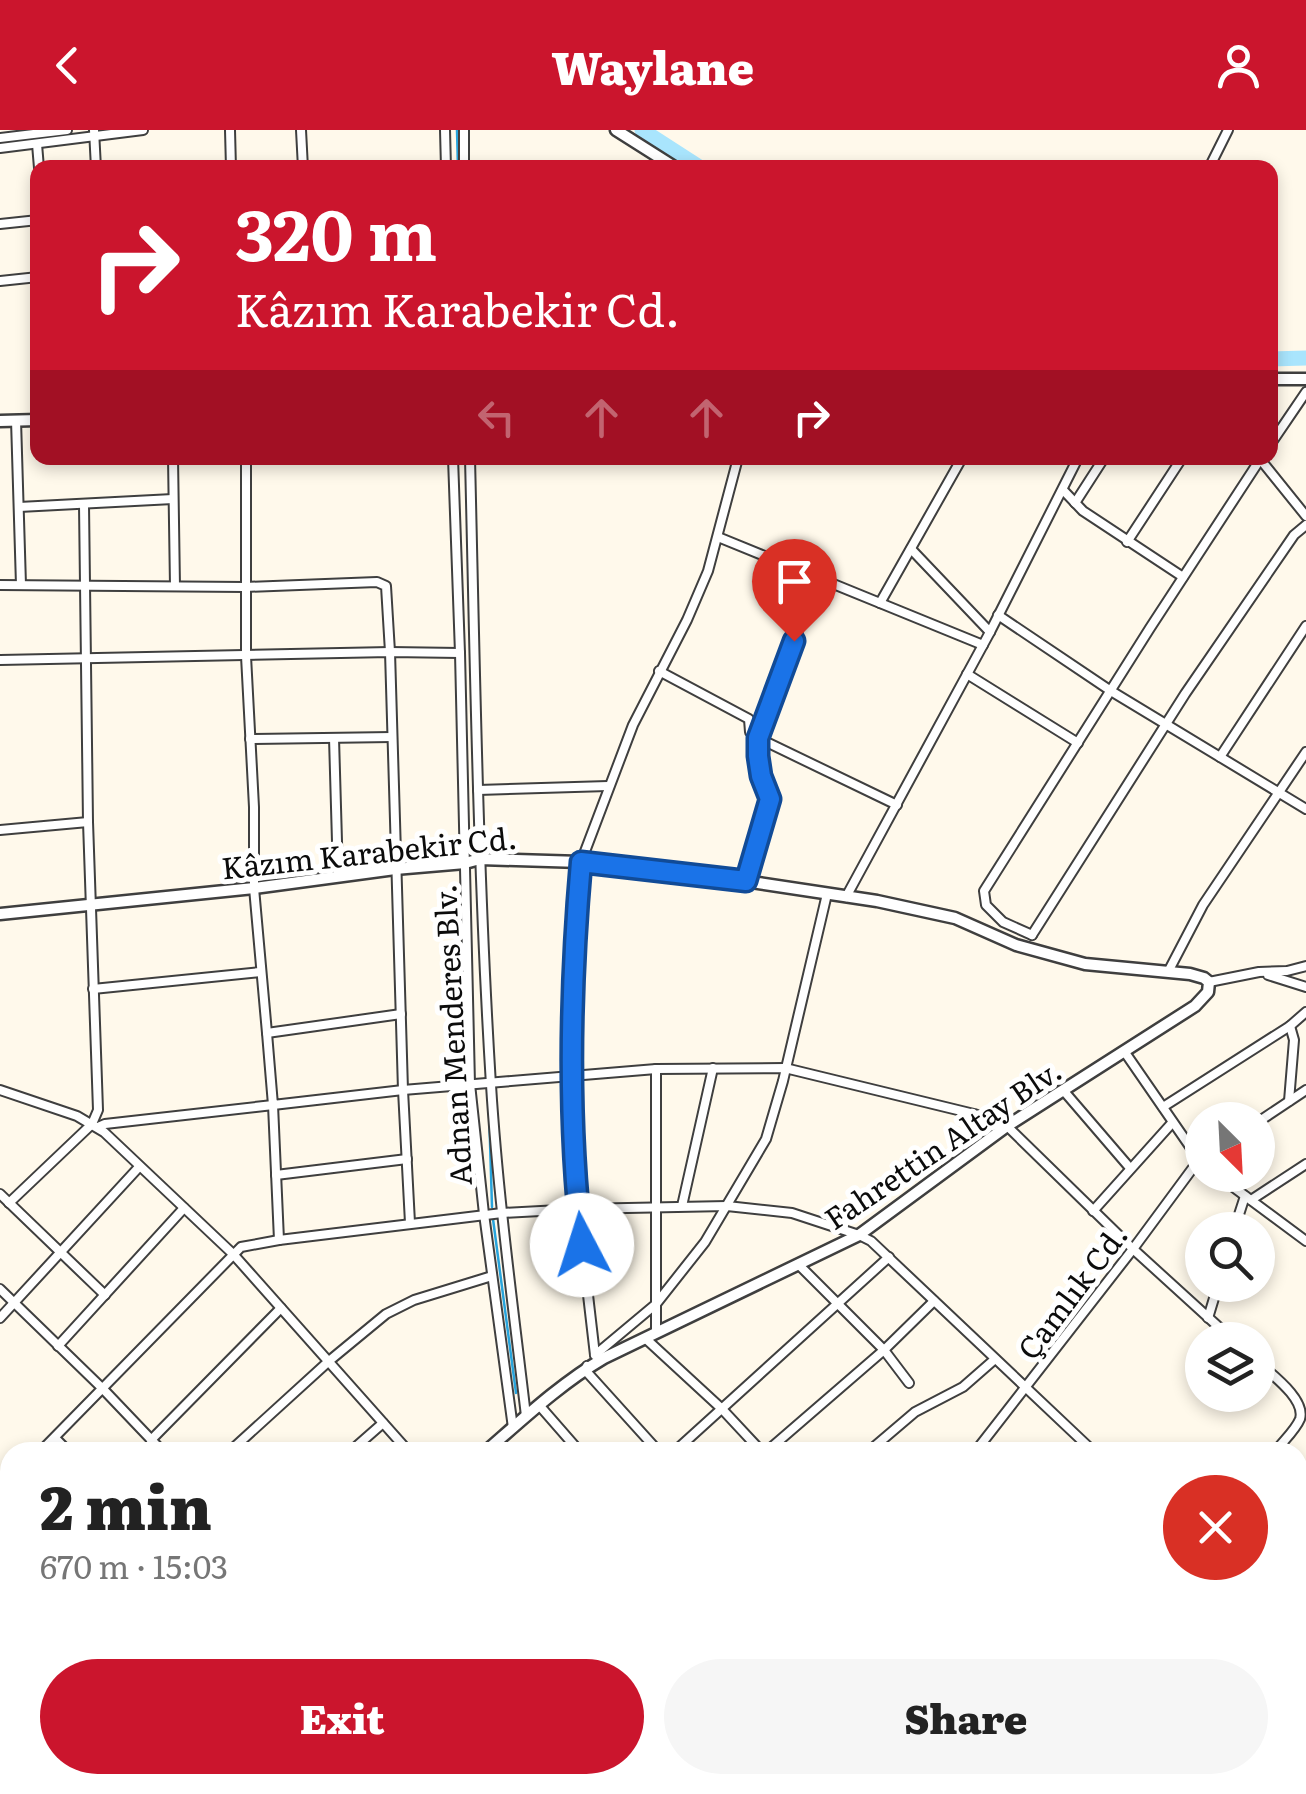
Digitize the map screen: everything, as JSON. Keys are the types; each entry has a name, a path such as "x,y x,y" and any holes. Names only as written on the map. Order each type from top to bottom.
{"street":[{"path":"4,135 66,130"},
{"path":"0,148 94,133 143,130"},
{"path":"230,130 231,160"},
{"path":"301,130 303,160"},
{"path":"446,130 446,160"},
{"path":"464,130 464,160"},
{"path":"616,130 663,160"},
{"path":"1213,160 1228,130"},
{"path":"94,133 96,160"},
{"path":"37,144 38,160"},
{"path":"0,224 30,221"},
{"path":"0,280 30,278"},
{"path":"1278,379 1306,379"},
{"path":"1278,433 1306,392"},
{"path":"16,420 22,585"},
{"path":"0,421 30,420"},
{"path":"173,465 176,586"},
{"path":"246,465 246,656 254,888 279,1240"},
{"name":"Adnan Menderes Blv.","path":"452,465 470,1084 514,1428"},
{"name":"Adnan Menderes Blv.","path":"470,465 480,859 491,1084 526,1416"},
{"path":"595,1355 578,1208 573,1077 574,950 581,862 633,725 698,595 736,465"},
{"path":"880,602 958,465"},
{"path":"846,897 990,632 1074,465"},
{"path":"1075,503 1099,465"},
{"path":"1127,542 1177,465"},
{"path":"1032,935 1003,922 986,905 984,891 1256,465"},
{"path":"1266,465 1306,516"},
{"path":"1062,490 1083,511 1183,577"},
{"path":"19,507 173,498"},
{"path":"9,1203 95,1125 98,1110 88,822 84,504"},
{"path":"1024,947 1166,724 1294,535 1306,524"},
{"path":"718,537 983,644"},
{"path":"912,549 990,632"},
{"path":"746,881 770,799 761,776 758,738 818,577"},
{"path":"0,586 245,587 381,582 386,586 410,1223"},
{"path":"998,615 1110,690 1306,809"},
{"path":"1220,757 1306,626"},
{"path":"0,660 460,653"},
{"path":"659,671 749,719 750,732 758,738 897,805"},
{"path":"967,674 1078,743"},
{"path":"250,739 392,737"},
{"path":"334,738 338,876"},
{"path":"1168,972 1204,905 1306,752"},
{"path":"478,790 608,786"},
{"path":"0,830 88,822"},
{"name":"Kâzım Karabekir Cd.","path":"0,914 254,888 480,859 581,862 846,897 955,918 1024,947 1085,964 1190,974 1208,982"},
{"path":"650,1442 585,1370 595,1355 656,1304 705,1242 766,1140 826,894"},
{"path":"1208,982 1306,966"},
{"path":"94,989 260,972"},
{"path":"1259,972 1306,987"},
{"name":"Fahrettin Altay Blv.","path":"497,1442 585,1370 860,1234 1007,1126 1195,1006 1205,996 1208,982"},
{"path":"1163,1107 1306,1012"},
{"path":"266,1033 401,1014"},
{"path":"1289,1100 1294,1040 1290,1026"},
{"path":"1124,1051 1185,1140"},
{"path":"682,1206 713,1068"},
{"path":"95,1125 470,1084 656,1069 785,1068 974,1114 1007,1126 1213,1322"},
{"path":"656,1069 656,1304 650,1335 754,1442"},
{"path":"0,1090 95,1125 233,1254 400,1442"},
{"path":"1063,1090 1130,1168"},
{"path":"1275,1110 1306,1090"},
{"path":"1093,1210 1172,1123"},
{"path":"276,1175 407,1159"},
{"path":"1242,1212 1248,1198 1306,1164"},
{"path":"0,1318 139,1167"},
{"name":"Çamlık Cd.","path":"987,1442 1185,1182"},
{"path":"1240,1192 1305,1239"},
{"path":"0,1194 106,1295"},
{"path":"51,1442 233,1254 246,1246 484,1214 727,1206 792,1213 860,1234 1083,1442"},
{"path":"58,1346 184,1208"},
{"path":"685,1442 889,1257"},
{"path":"798,1264 884,1350 909,1382"},
{"path":"240,1442 375,1321 414,1300 492,1276"},
{"path":"0,1288 150,1440 281,1308"},
{"path":"776,1442 884,1350 934,1300"},
{"path":"1208,1318 1213,1302"},
{"path":"880,1442 915,1412 963,1387 996,1360"},
{"path":"1275,1378 1297,1398 1302,1410 1300,1419 1282,1442"},
{"path":"539,1406 571,1442"},
{"path":"361,1442 383,1422"},
{"path":"55,1438 59,1442"}],"waterway":[{"path":"457,130 458,160"},
{"path":"642,130 689,160"},
{"path":"1278,359 1306,358"},
{"path":"466,465 467,479"},
{"path":"489,1109 492,1207"},
{"path":"493,1219 516,1393"}],"route":[{"path":"582,1245 573,1077 574,950 581,862 746,881 770,799 761,776 758,738 794,641"}]}
